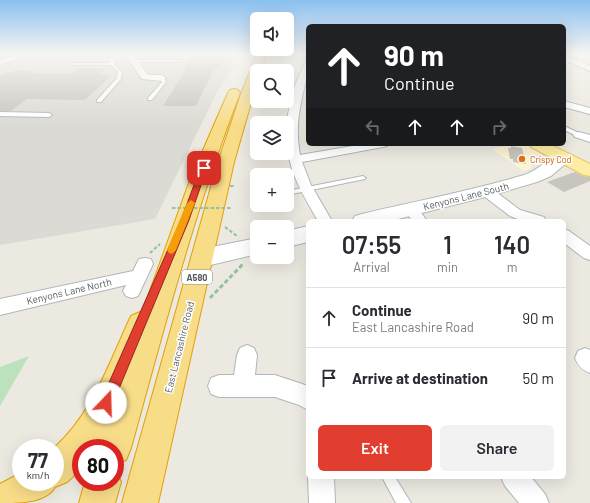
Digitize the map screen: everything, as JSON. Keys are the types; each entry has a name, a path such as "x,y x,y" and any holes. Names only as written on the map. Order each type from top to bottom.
{"highway":[{"name":"A580","path":"116,439 178,214 241,77"},
{"name":"East Lancashire Road","path":"140,503 202,258 240,114 252,77"},
{"path":"64,462 88,435 102,413 178,214"},
{"path":"3,503 24,491"},
{"path":"97,503 100,491"}],"main road":[{"path":"541,146 590,171"}],"street":[{"path":"153,77 162,78"},
{"path":"304,77 299,89 294,115 292,140 295,160 324,219"},
{"path":"566,105 590,111"},
{"path":"579,135 590,138"},
{"path":"295,160 364,146"},
{"name":"Kenyons Lane South","path":"380,219 416,215 539,176 564,158"},
{"path":"486,192 514,213 533,219"},
{"path":"294,237 306,234"},
{"path":"566,236 590,254"},
{"path":"202,258 250,248"},
{"name":"Kenyons Lane North","path":"0,307 122,278 138,277"},
{"path":"243,386 247,355"},
{"path":"219,386 275,386 306,396"},
{"path":"321,479 322,503"},
{"path":"516,479 536,503"}],"lane":[{"path":"99,101 119,77"},
{"path":"150,99 164,82 162,78"},
{"path":"0,114 49,115"},
{"path":"566,129 579,135"},
{"path":"294,192 363,178"},
{"path":"389,479 404,503"}],"path":[{"path":"230,186 235,186"},
{"path":"178,214 231,208"},
{"path":"207,302 244,263"}],"shaded area":[{"path":"0,77 226,77 219,88 155,219 0,245"},
{"path":"506,146 528,146 539,152 530,169 524,171 492,149"}],"green space":[{"path":"29,356 0,406 0,367"}],"building":[{"path":"0,77 109,77 85,100 27,99 11,111 0,111"},
{"path":"181,77 210,77 196,106 163,106"},
{"path":"511,146 522,148 526,164 513,162 513,159 510,159 508,148 511,148"},
{"path":"575,172 583,176 590,177 590,181 564,192 547,182"}],"slow traffic":[{"path":"172,250 191,203"}],"place":[{"name":"Crispy Cod","path":"522,159"}],"route":[{"path":"106,403 185,220 204,168"}]}
